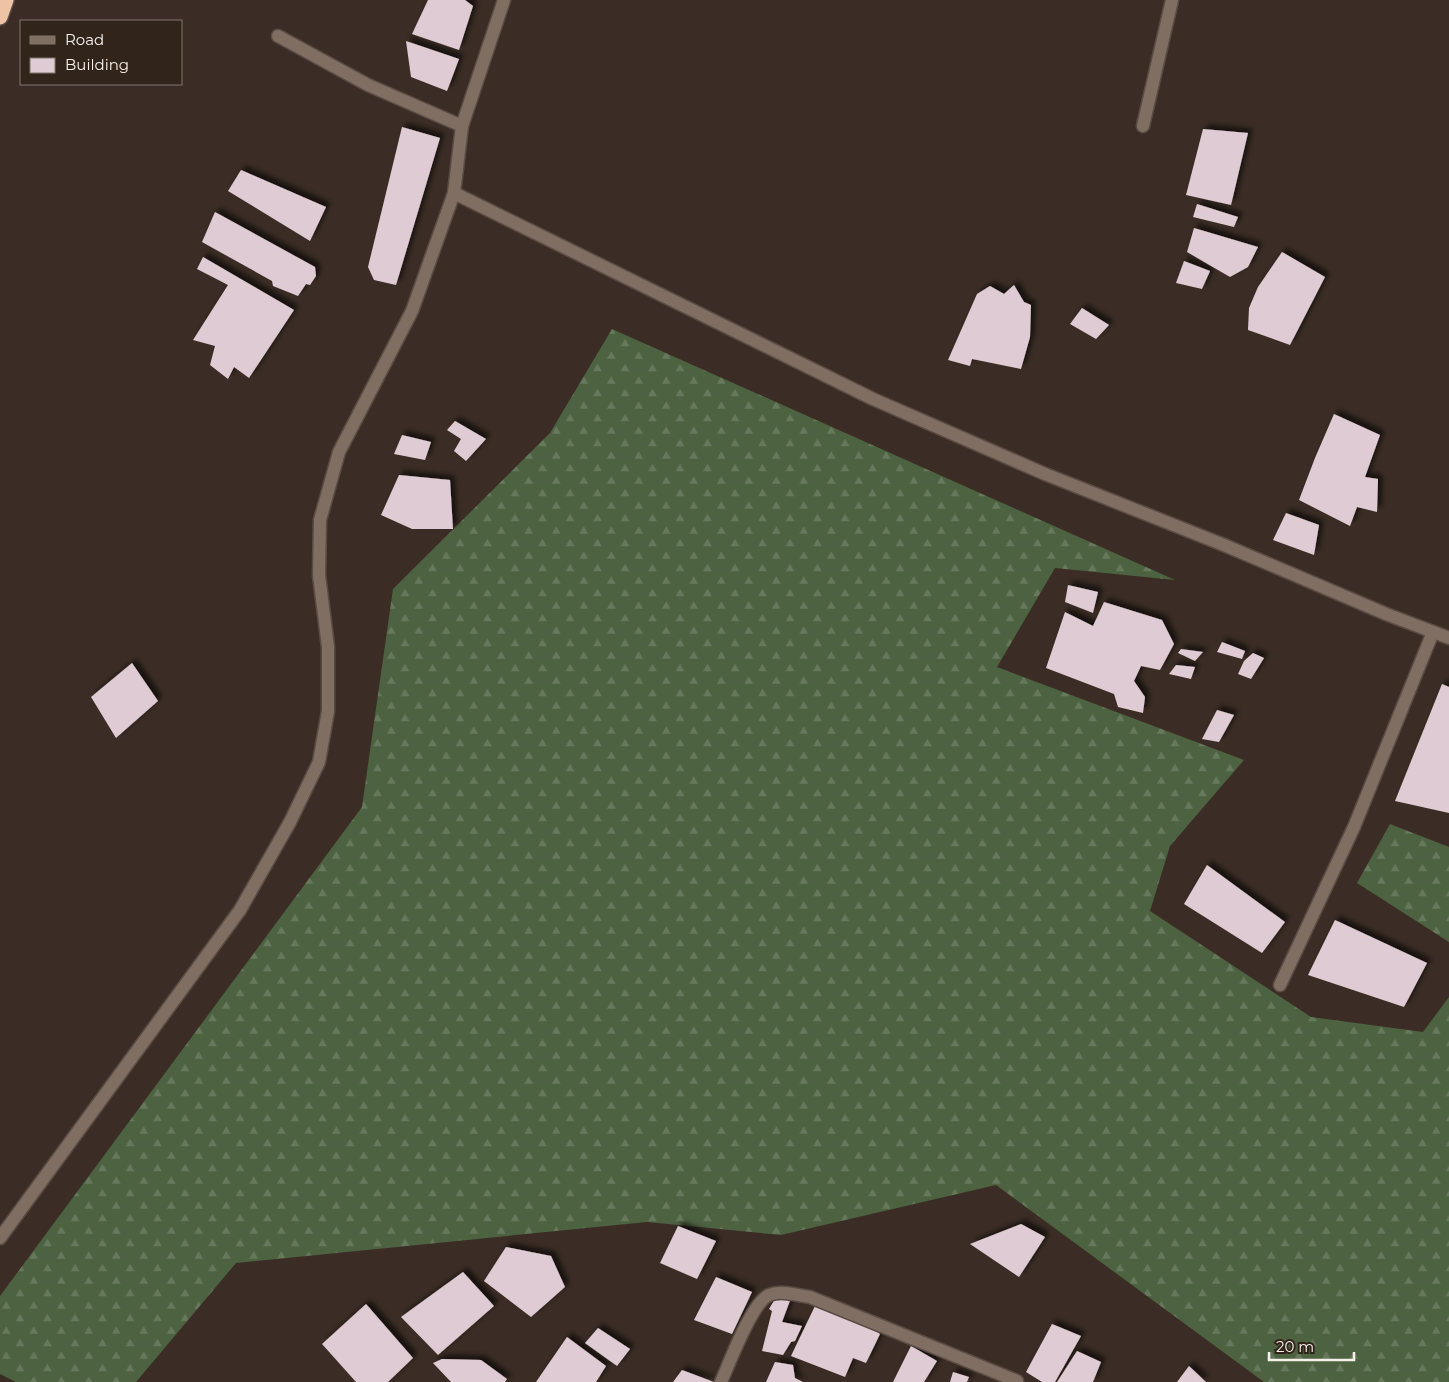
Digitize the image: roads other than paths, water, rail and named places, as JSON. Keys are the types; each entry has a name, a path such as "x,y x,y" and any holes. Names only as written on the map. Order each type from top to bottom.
{"highway":[{"path":"0,17 6,0"}],"street":[{"path":"0,1238 240,910 290,822 319,762 328,710 328,647 320,575 320,520 339,452 412,311 454,193 462,126 504,0"},
{"path":"1143,126 1172,0"},
{"path":"278,36 368,85 462,126"},
{"path":"454,193 873,399 1045,474 1224,545 1449,638"},
{"path":"1280,985 1354,827 1433,632"},
{"path":"721,1382 753,1311 767,1296 784,1292 810,1297 1016,1381"}]}
